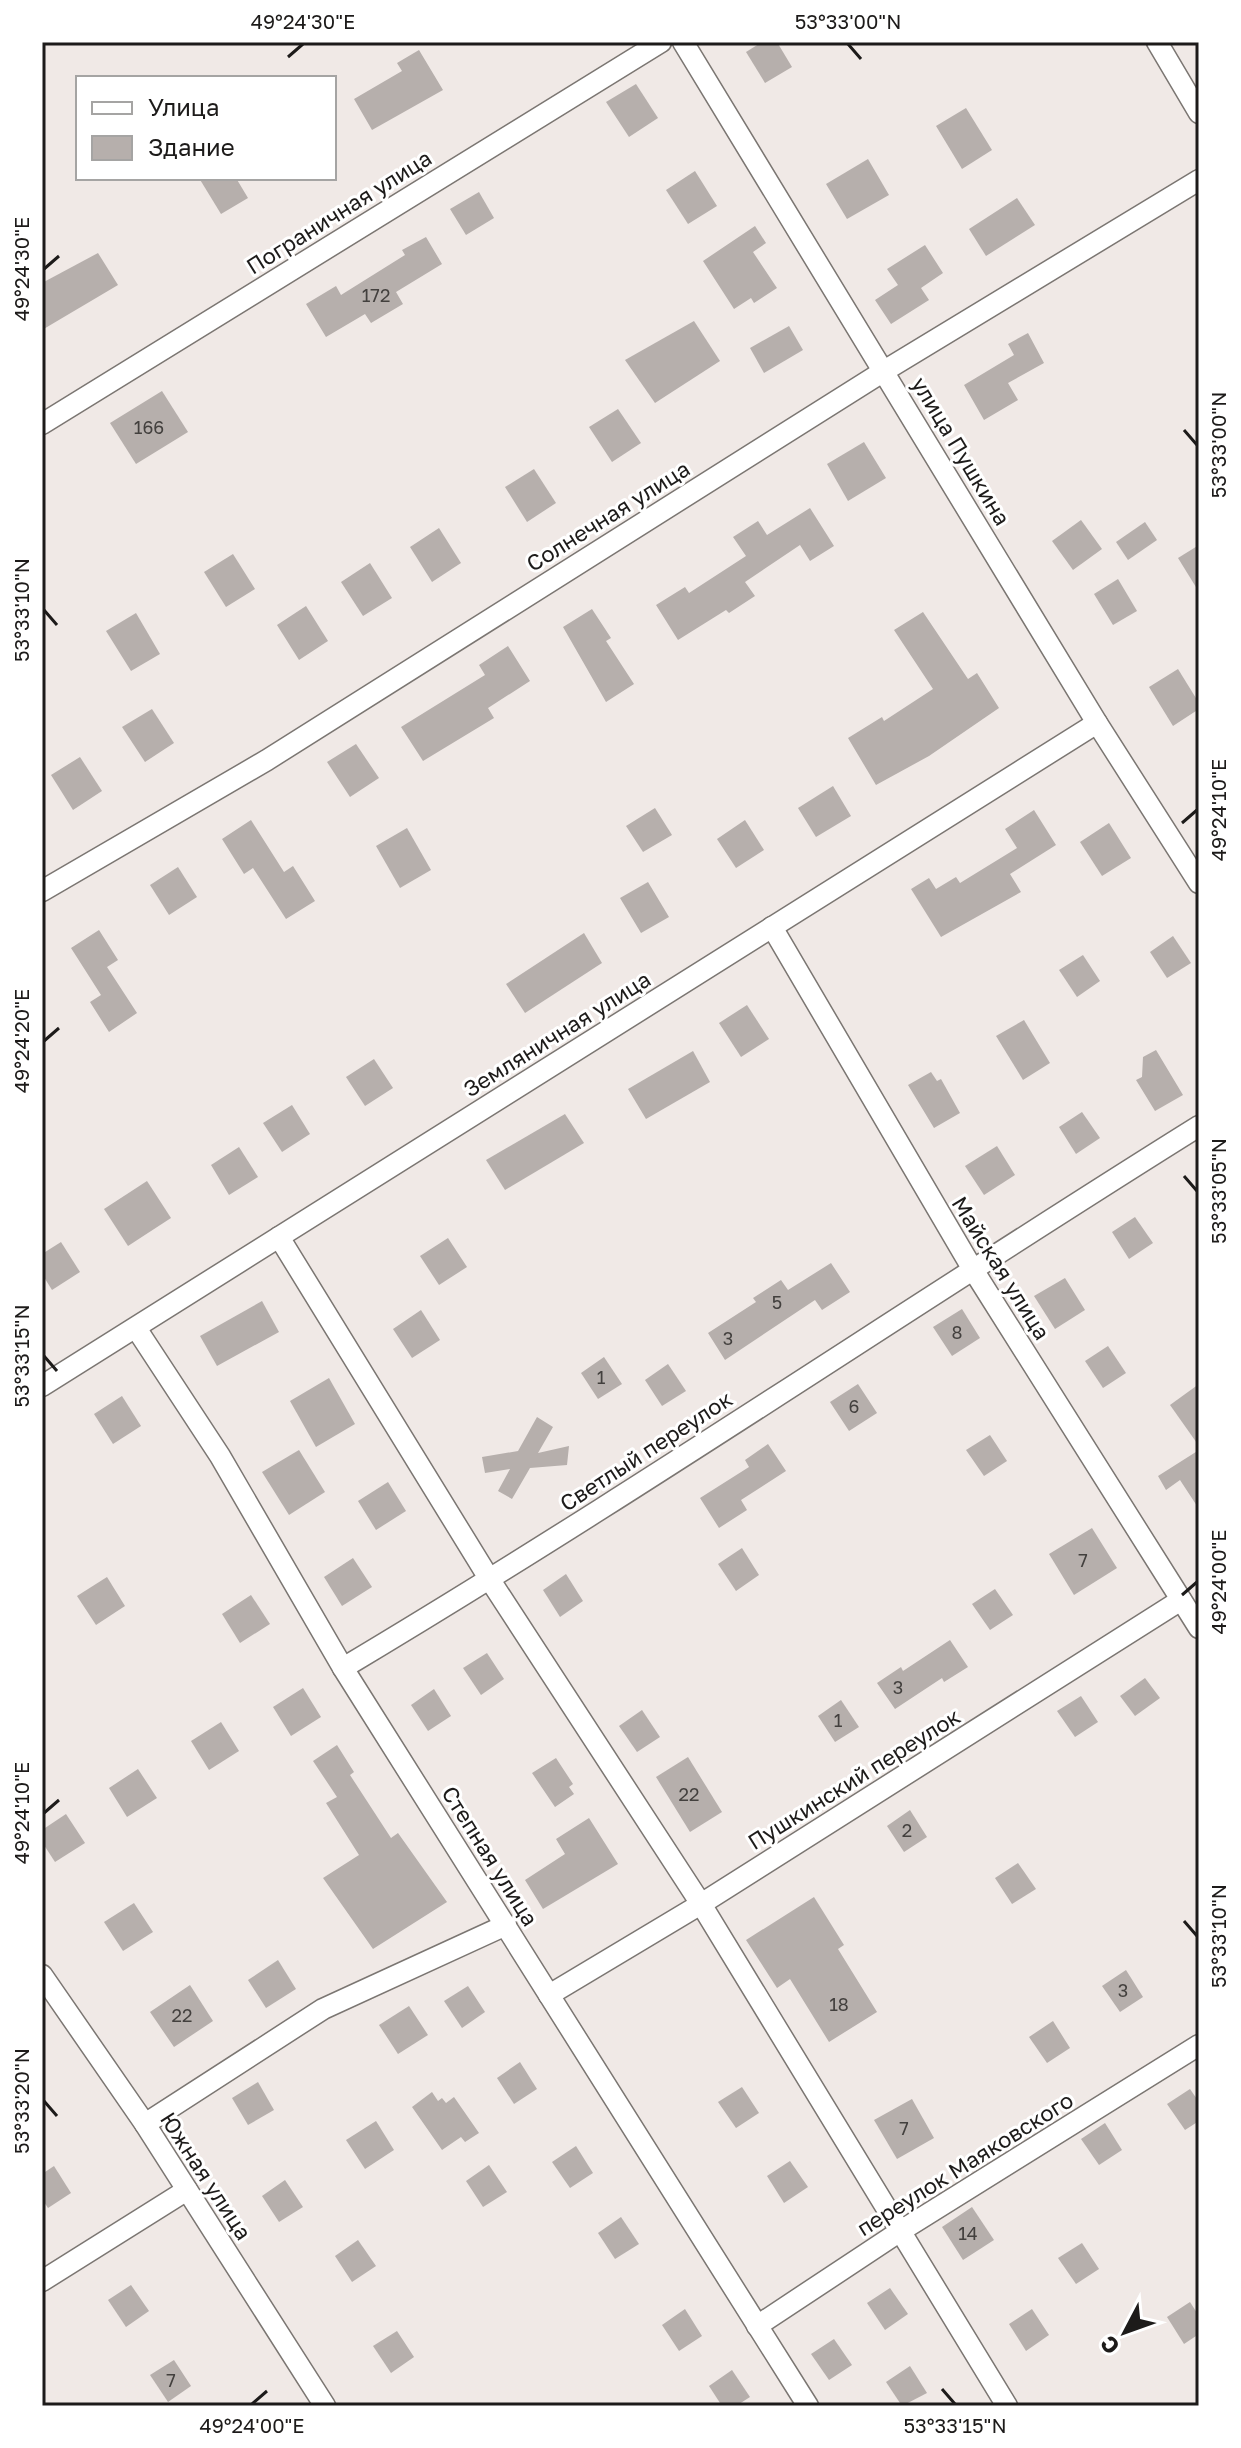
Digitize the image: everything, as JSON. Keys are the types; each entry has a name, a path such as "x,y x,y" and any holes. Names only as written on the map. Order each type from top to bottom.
{"street":[{"name":"Пограничная улица","path":"42,424 661,42"},
{"name":"улица Пушкина","path":"683,42 1097,723 1199,883"},
{"path":"1157,42 1199,113"},
{"name":"Солнечная улица","path":"42,891 267,760 884,371 1199,180"},
{"name":"Земляничная улица","path":"42,1386 1097,723"},
{"name":"Майская улица","path":"772,927 972,1268 1199,1628"},
{"name":"Светлый переулок","path":"343,1668 490,1580 972,1268 1199,1126"},
{"path":"279,1237 490,1580 701,1904 1007,2406"},
{"name":"Степная улица","path":"136,1328 220,1456 343,1668 808,2406"},
{"name":"Пушкинский переулок","path":"549,1995 701,1904 1181,1600"},
{"path":"145,2124 323,2009 506,1925"},
{"name":"Южная улица","path":"42,1975 145,2124 325,2406"},
{"name":"переулок Маяковского","path":"757,2326 899,2232 1199,2045"},
{"path":"42,2281 187,2190"}],"building":[{"path":"762,42 777,42 792,67 765,83 746,52"},
{"path":"419,50 443,90 372,130 354,99 402,71 397,63"},
{"path":"636,84 658,118 629,137 606,102"},
{"path":"966,108 992,150 962,169 936,126"},
{"path":"868,159 889,195 847,219 826,184"},
{"path":"695,171 717,206 688,224 666,190"},
{"path":"200,180 237,180 248,198 221,214"},
{"path":"479,192 494,218 466,235 450,209"},
{"path":"1017,198 1035,225 986,256 969,229"},
{"path":"755,226 766,243 753,252 777,288 754,303 751,298 734,309 703,261"},
{"path":"426,237 442,264 396,292 403,304 371,323 365,314 326,337 306,304 336,286 341,295 405,255 402,250"},
{"path":"925,245 943,273 921,288 929,300 891,324 875,300 898,285 887,269"},
{"path":"98,253 118,285 42,330 42,283"},
{"path":"694,321 720,361 655,403 625,360"},
{"path":"789,326 803,350 764,373 750,348"},
{"path":"1028,333 1044,363 1008,383 1018,400 984,420 964,385 1014,355 1008,344"},
{"path":"162,391 188,432 136,464 110,423"},
{"path":"618,409 641,443 612,462 589,427"},
{"path":"864,442 886,478 848,501 827,464"},
{"path":"534,469 556,503 527,522 505,487"},
{"path":"810,508 834,546 810,561 800,545 745,582 755,596 678,640 656,605 685,587 689,593 746,556 733,537 758,521 767,535"},
{"path":"1081,520 1102,549 1073,570 1052,541"},
{"path":"1145,522 1157,540 1128,560 1116,542"},
{"path":"439,528 461,563 432,582 410,547"},
{"path":"1199,545 1199,592 1178,558"},
{"path":"233,554 255,589 226,607 204,572"},
{"path":"370,563 392,598 363,616 341,582"},
{"path":"1118,579 1137,611 1113,625 1094,594"},
{"path":"306,606 328,641 299,660 277,625"},
{"path":"592,609 611,638 606,641 634,684 606,702 563,627"},
{"path":"923,612 968,679 977,673 999,708 929,756 876,785 848,738 882,717 884,721 933,689 894,630"},
{"path":"136,613 160,654 131,671 106,631"},
{"path":"508,646 530,681 488,708 494,718 423,761 401,727 485,675 479,665"},
{"path":"1178,669 1199,703 1199,709 1173,726 1149,687"},
{"path":"152,709 174,743 145,762 122,727"},
{"path":"356,744 379,778 350,797 327,762"},
{"path":"80,757 102,791 73,810 51,775"},
{"path":"833,786 851,816 816,837 798,808"},
{"path":"655,808 672,835 643,852 626,826"},
{"path":"1034,810 1056,845 1010,874 1021,892 941,937 911,889 929,878 936,889 956,877 960,883 1017,848 1005,829"},
{"path":"251,820 284,872 293,866 315,901 286,919 253,868 244,874 222,839"},
{"path":"745,820 764,850 736,868 717,839"},
{"path":"1109,823 1131,858 1102,876 1080,842"},
{"path":"407,828 431,870 400,888 376,846"},
{"path":"178,867 197,897 169,915 150,885"},
{"path":"648,882 669,917 641,933 620,898"},
{"path":"99,930 118,960 107,967 137,1013 109,1032 90,1002 101,995 71,948"},
{"path":"584,933 602,963 525,1013 506,984"},
{"path":"1173,936 1191,963 1167,978 1150,952"},
{"path":"1083,955 1100,981 1077,997 1059,970"},
{"path":"747,1005 769,1039 741,1057 719,1023"},
{"path":"1024,1020 1050,1063 1023,1080 996,1036"},
{"path":"1156,1050 1183,1095 1155,1111 1136,1080 1142,1077 1143,1057"},
{"path":"693,1051 710,1082 646,1119 628,1089"},
{"path":"374,1059 393,1088 365,1106 346,1077"},
{"path":"931,1072 937,1081 941,1079 960,1113 934,1128 908,1085"},
{"path":"292,1105 310,1134 282,1152 263,1123"},
{"path":"1082,1112 1100,1138 1076,1154 1059,1127"},
{"path":"565,1114 584,1143 505,1190 486,1160"},
{"path":"997,1146 1015,1175 984,1195 965,1166"},
{"path":"239,1147 258,1177 229,1195 211,1165"},
{"path":"147,1181 171,1218 128,1246 104,1209"},
{"path":"1135,1217 1153,1243 1129,1259 1112,1232"},
{"path":"448,1238 467,1267 439,1285 420,1256"},
{"path":"61,1242 80,1272 52,1290 42,1274 42,1254"},
{"path":"831,1263 850,1292 822,1310 815,1300 725,1360 708,1333 756,1302 753,1298 781,1280 788,1290"},
{"path":"1065,1278 1085,1310 1055,1329 1034,1296"},
{"path":"262,1301 279,1332 217,1366 200,1336"},
{"path":"962,1309 980,1338 952,1356 933,1327"},
{"path":"421,1310 440,1340 412,1358 393,1329"},
{"path":"1108,1346 1126,1373 1103,1388 1085,1361"},
{"path":"604,1357 622,1384 598,1399 581,1373"},
{"path":"668,1364 686,1391 662,1406 645,1380"},
{"path":"329,1378 355,1424 316,1447 290,1401"},
{"path":"858,1384 877,1413 849,1431 830,1402"},
{"path":"1199,1384 1199,1446 1170,1405"},
{"path":"122,1396 141,1426 113,1444 94,1414"},
{"path":"537,1417 553,1427 538,1453 569,1446 567,1465 530,1468 512,1499 498,1491 510,1469 485,1473 482,1457 518,1451"},
{"path":"990,1435 1007,1461 984,1476 966,1450"},
{"path":"768,1444 786,1471 741,1500 747,1510 719,1528 700,1498 749,1467 745,1460"},
{"path":"299,1450 325,1492 289,1515 262,1472"},
{"path":"1199,1450 1199,1509 1180,1480 1166,1490 1158,1476"},
{"path":"388,1482 406,1511 376,1530 358,1501"},
{"path":"1092,1528 1117,1568 1074,1595 1049,1554"},
{"path":"742,1548 759,1575 736,1591 718,1564"},
{"path":"353,1558 372,1587 342,1606 324,1577"},
{"path":"566,1574 583,1601 560,1617 543,1590"},
{"path":"107,1577 125,1606 96,1625 77,1596"},
{"path":"995,1589 1013,1615 990,1630 972,1604"},
{"path":"251,1595 270,1624 240,1643 222,1614"},
{"path":"950,1640 968,1667 944,1682 942,1678 895,1709 877,1683 901,1667 903,1671"},
{"path":"487,1653 504,1679 481,1695 463,1668"},
{"path":"1145,1678 1160,1698 1135,1716 1120,1696"},
{"path":"303,1688 321,1717 291,1736 273,1707"},
{"path":"434,1689 451,1716 428,1731 411,1705"},
{"path":"1081,1696 1098,1722 1075,1737 1057,1711"},
{"path":"841,1700 859,1727 835,1742 818,1716"},
{"path":"642,1710 660,1737 637,1752 619,1726"},
{"path":"221,1722 239,1751 209,1770 191,1741"},
{"path":"337,1745 354,1772 350,1775 391,1838 398,1833 447,1902 373,1949 323,1878 359,1855 326,1803 337,1797 313,1761"},
{"path":"688,1757 722,1812 690,1832 656,1777"},
{"path":"556,1758 573,1784 569,1787 574,1794 555,1807 532,1773"},
{"path":"138,1769 157,1798 127,1817 109,1788"},
{"path":"910,1810 927,1837 904,1852 887,1826"},
{"path":"66,1814 85,1843 55,1862 42,1842 42,1830"},
{"path":"589,1818 618,1864 543,1909 525,1880 565,1854 556,1839"},
{"path":"1018,1863 1036,1889 1012,1904 995,1878"},
{"path":"814,1897 844,1945 838,1949 877,2012 829,2042 790,1979 777,1988 746,1940"},
{"path":"134,1903 153,1932 123,1951 104,1922"},
{"path":"278,1960 296,1989 266,2008 248,1980"},
{"path":"1126,1970 1143,1997 1120,2012 1102,1986"},
{"path":"190,1985 213,2021 174,2047 150,2012"},
{"path":"468,1986 485,2012 462,2028 444,2001"},
{"path":"409,2006 428,2035 398,2054 379,2025"},
{"path":"1053,2021 1070,2048 1047,2063 1029,2037"},
{"path":"520,2062 537,2089 514,2104 497,2078"},
{"path":"258,2082 274,2110 248,2125 232,2098"},
{"path":"742,2087 759,2113 736,2128 718,2102"},
{"path":"1190,2089 1199,2102 1199,2121 1185,2130 1167,2104"},
{"path":"432,2092 438,2101 442,2098 446,2103 454,2097 479,2133 465,2142 461,2137 442,2150 412,2107"},
{"path":"912,2099 934,2138 897,2159 874,2120"},
{"path":"376,2121 394,2150 365,2169 346,2140"},
{"path":"1105,2123 1122,2150 1099,2165 1081,2139"},
{"path":"576,2146 593,2173 570,2188 552,2162"},
{"path":"790,2161 808,2187 784,2203 767,2176"},
{"path":"489,2165 507,2192 483,2207 466,2181"},
{"path":"54,2166 71,2193 48,2208 42,2199 42,2174"},
{"path":"285,2180 303,2207 279,2222 262,2196"},
{"path":"972,2207 994,2240 963,2260 942,2227"},
{"path":"621,2217 639,2244 615,2259 598,2233"},
{"path":"358,2240 376,2266 352,2282 335,2256"},
{"path":"1082,2243 1099,2269 1076,2284 1058,2258"},
{"path":"131,2285 149,2311 126,2327 108,2300"},
{"path":"890,2288 908,2314 885,2330 867,2303"},
{"path":"1190,2302 1199,2316 1199,2334 1184,2344 1167,2317"},
{"path":"685,2309 702,2336 679,2351 662,2325"},
{"path":"1032,2309 1049,2335 1026,2351 1009,2324"},
{"path":"397,2331 414,2357 391,2373 373,2346"},
{"path":"834,2339 852,2365 829,2380 811,2354"},
{"path":"174,2360 191,2386 168,2402 150,2375"},
{"path":"910,2366 927,2393 902,2406 886,2382"},
{"path":"732,2370 750,2397 736,2406 722,2406 709,2386"}]}
